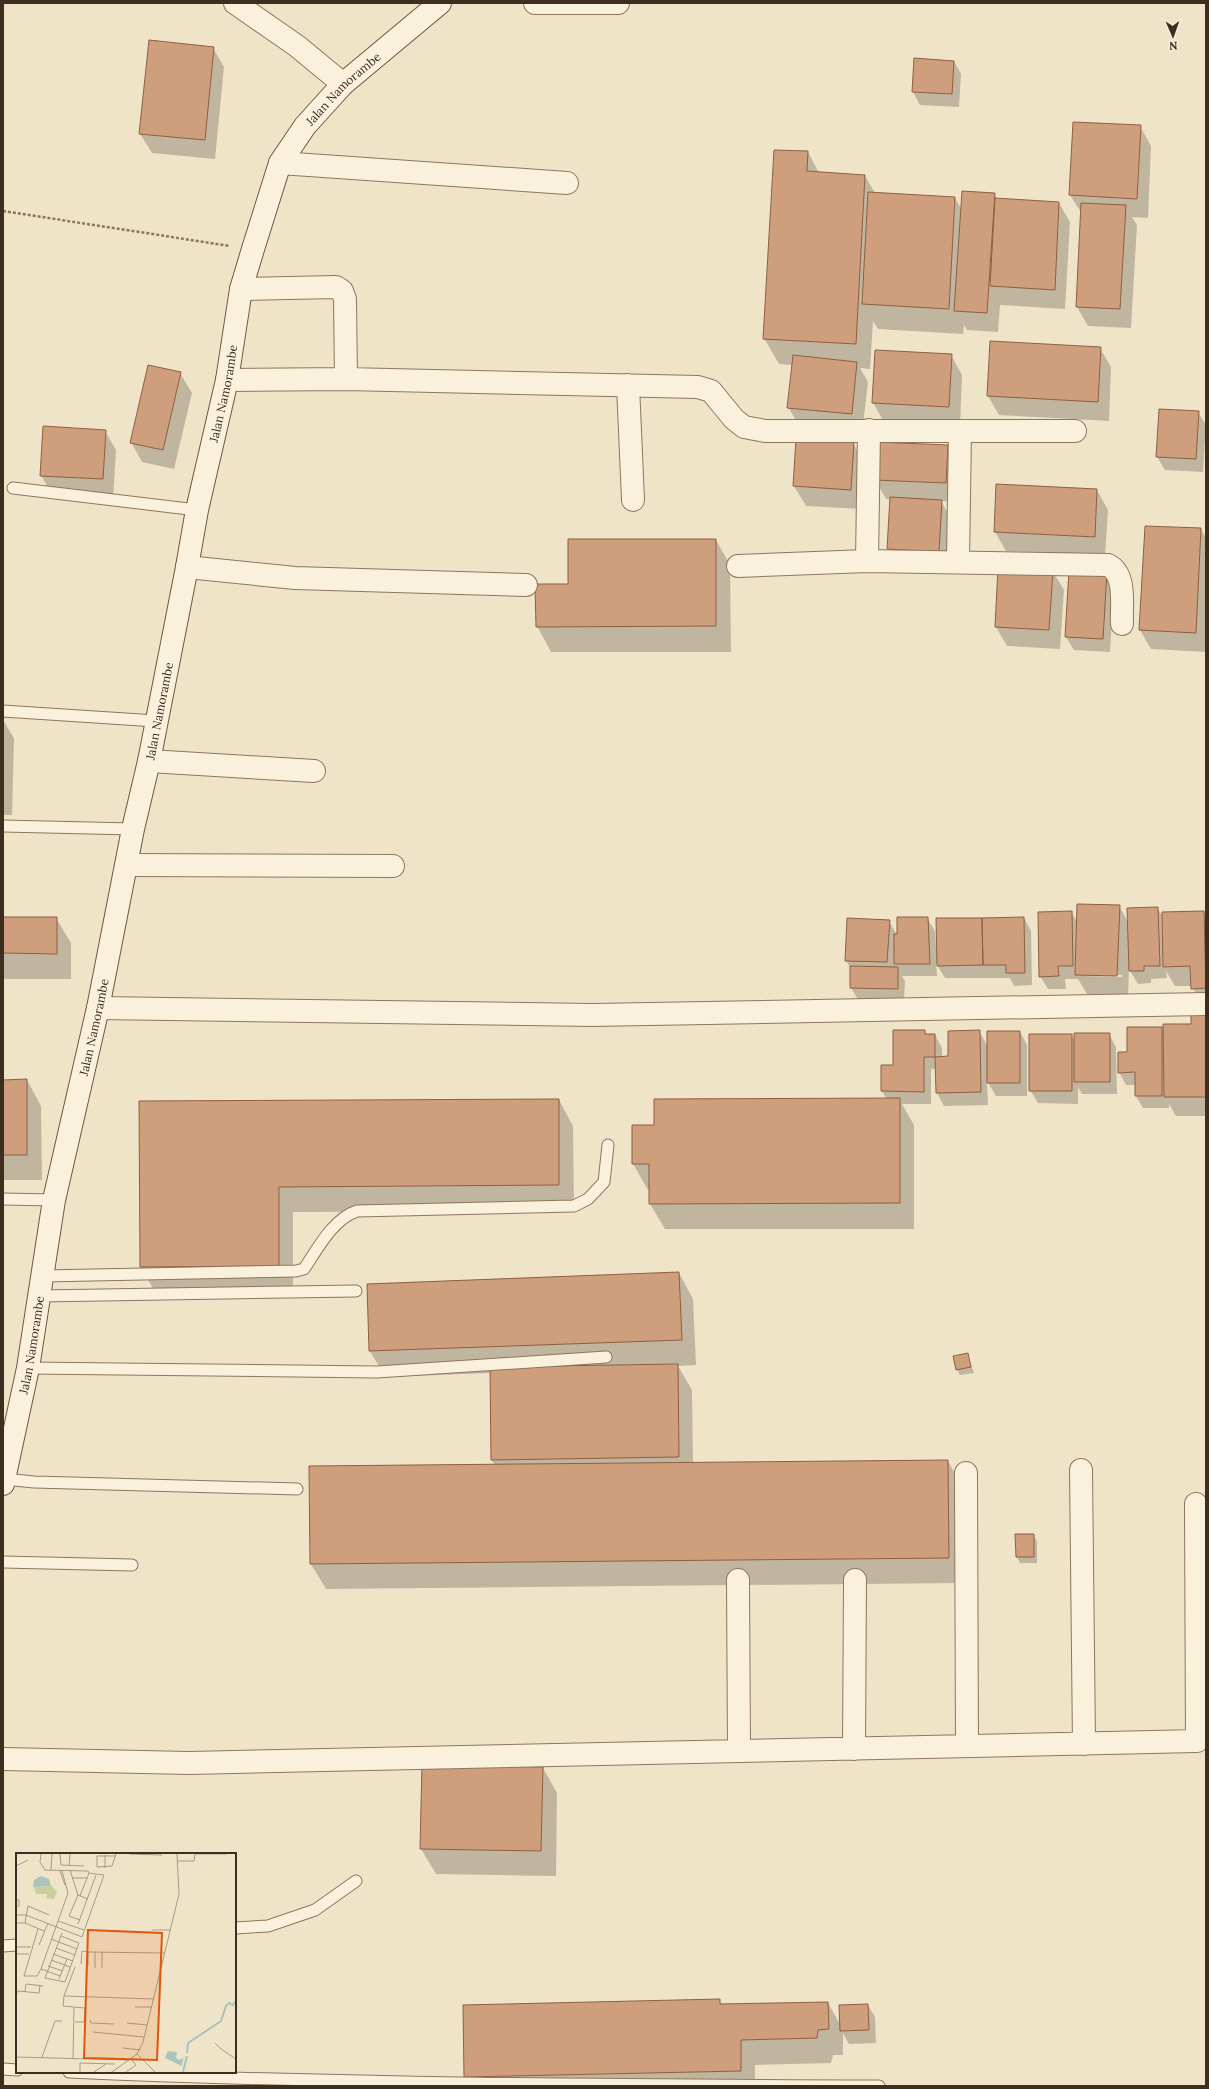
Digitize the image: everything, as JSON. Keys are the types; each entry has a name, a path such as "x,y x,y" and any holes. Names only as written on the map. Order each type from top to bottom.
{"street":[{"path":"235,3 297,46 343,84"},
{"path":"535,3 618,3"},
{"name":"Jalan Namorambe","path":"3,1482 28,1368 54,1200 98,1008 133,829 149,761 197,510 227,380 241,288 252,249 280,163 305,126 343,84 437,4"},
{"path":"280,163 567,183"},
{"path":"241,288 336,287 342,291 345,299 346,380"},
{"path":"227,380 346,380 698,387 711,391 734,419 744,427 765,431 1075,431"},
{"path":"628,385 633,500"},
{"path":"867,561 869,430"},
{"path":"958,562 960,431"},
{"path":"738,566 867,561 1108,565 1116,570 1120,577 1122,624"},
{"path":"187,567 295,578 526,585"},
{"path":"149,761 314,770"},
{"path":"127,865 393,866"},
{"path":"98,1008 592,1015 1206,1004"},
{"path":"1081,1470 1084,1744"},
{"path":"966,1472 967,1746"},
{"path":"3,1759 189,1763 1201,1741 1196,1504"},
{"path":"738,1580 739,1751"},
{"path":"854,1749 855,1580"}],"lane":[{"path":"13,488 197,510"},
{"path":"3,710 156,721"},
{"path":"3,826 133,829"},
{"path":"41,1286 296,1271 304,1268 339,1221 347,1214 358,1211 574,1206 588,1199 604,1182 608,1145"},
{"path":"3,1199 54,1200"},
{"path":"41,1286 356,1292"},
{"path":"28,1368 377,1372 606,1357"},
{"path":"3,1482 297,1490"},
{"path":"3,1562 132,1565"},
{"path":"236,1928 268,1926 315,1910 356,1881"},
{"path":"3,1946 16,1945"},
{"path":"3,2069 16,2070"},
{"path":"84,2073 223,2082 879,2086"}],"path":[{"path":"3,211 252,249"}],"building":[{"path":"149,40 214,47 205,140 139,134"},
{"path":"914,58 954,61 952,94 912,92"},
{"path":"1073,122 1141,125 1137,199 1069,195"},
{"path":"774,150 808,151 807,171 865,175 856,344 763,339"},
{"path":"962,191 995,193 987,313 954,311"},
{"path":"868,192 955,197 949,309 862,304"},
{"path":"995,198 1059,202 1055,290 990,286"},
{"path":"1081,203 1126,205 1120,309 1076,307"},
{"path":"990,341 1101,347 1098,402 987,396"},
{"path":"875,350 952,354 949,407 872,403"},
{"path":"793,355 857,362 852,414 787,408"},
{"path":"148,365 181,372 163,450 130,443"},
{"path":"1159,409 1199,411 1196,459 1156,457"},
{"path":"43,426 106,430 103,479 40,476"},
{"path":"796,439 854,442 851,490 793,486"},
{"path":"876,442 948,445 946,483 874,480"},
{"path":"996,484 1097,489 1095,537 994,532"},
{"path":"890,497 942,500 939,552 887,549"},
{"path":"1145,526 1201,528 1196,633 1139,630"},
{"path":"568,539 716,539 716,626 536,627 535,584 568,584"},
{"path":"998,567 1053,570 1049,630 995,627"},
{"path":"1069,570 1107,572 1103,639 1065,637"},
{"path":"1077,904 1120,905 1117,976 1075,975"},
{"path":"1158,907 1160,966 1144,966 1144,971 1129,971 1127,908"},
{"path":"1072,911 1073,966 1058,966 1059,976 1039,977 1038,912"},
{"path":"1204,911 1206,988 1191,989 1190,966 1163,967 1162,912"},
{"path":"3,917 57,917 57,954 3,953"},
{"path":"897,917 928,917 930,964 894,964 894,934 897,934"},
{"path":"1024,917 1025,973 1006,973 1006,965 983,965 982,918"},
{"path":"847,918 890,920 887,962 845,961"},
{"path":"936,918 982,918 983,965 937,966"},
{"path":"850,966 898,967 898,989 850,988"},
{"path":"1206,1009 1206,1097 1164,1097 1163,1024 1191,1024 1191,1010"},
{"path":"1127,1027 1162,1027 1162,1096 1135,1096 1135,1072 1118,1073 1118,1052 1127,1052"},
{"path":"893,1030 925,1030 925,1034 935,1034 935,1057 924,1057 924,1092 881,1091 881,1065 893,1065"},
{"path":"980,1030 981,1092 936,1093 935,1057 948,1056 948,1031"},
{"path":"987,1031 1020,1031 1020,1083 987,1083"},
{"path":"1074,1033 1110,1033 1110,1082 1074,1082"},
{"path":"1029,1034 1072,1034 1072,1091 1029,1091"},
{"path":"27,1079 27,1155 3,1155 3,1080"},
{"path":"900,1098 900,1203 649,1204 649,1164 632,1164 632,1125 654,1125 654,1099"},
{"path":"559,1099 559,1185 279,1187 279,1266 140,1267 139,1101"},
{"path":"679,1272 682,1340 369,1351 367,1284"},
{"path":"968,1353 971,1367 956,1370 953,1356"},
{"path":"678,1364 679,1457 491,1460 490,1367"},
{"path":"948,1460 949,1558 310,1564 309,1466"},
{"path":"1015,1534 1034,1534 1034,1557 1016,1557"},
{"path":"422,1764 543,1767 541,1851 420,1849"},
{"path":"720,1999 720,2004 828,2002 829,2029 818,2030 817,2038 741,2040 741,2071 464,2077 463,2005"},
{"path":"868,2004 869,2030 840,2031 839,2005"}]}
